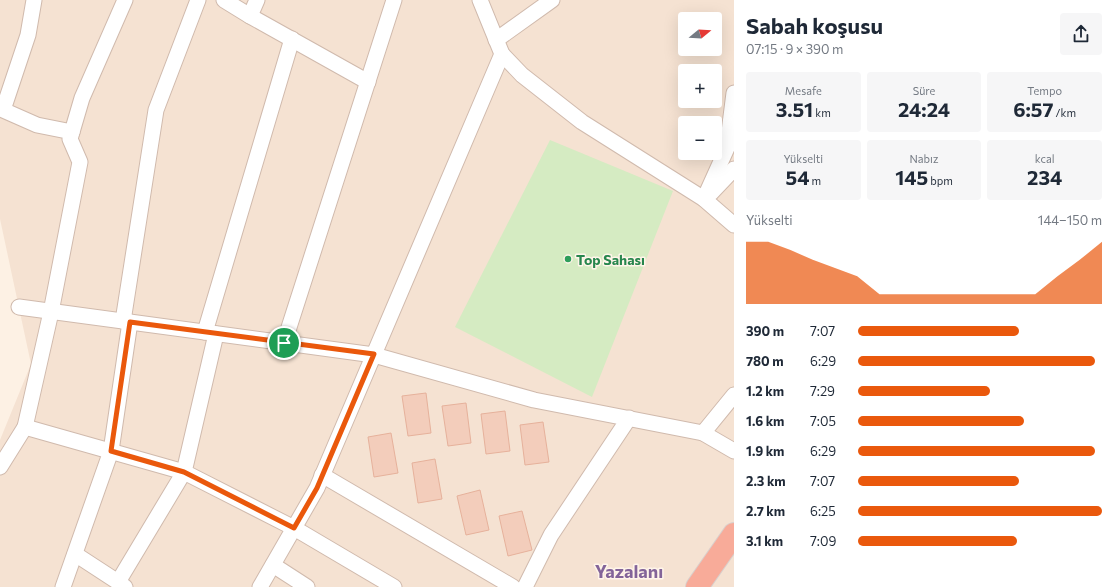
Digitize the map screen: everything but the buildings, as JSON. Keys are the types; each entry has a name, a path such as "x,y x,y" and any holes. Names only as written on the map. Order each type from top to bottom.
{"highway":[{"path":"697,587 734,534"}],"street":[{"path":"34,0 28,35 2,110 37,125 72,132"},
{"path":"0,467 25,427 51,312 80,162 70,138 82,98 125,0"},
{"path":"63,587 111,451 156,110 198,0"},
{"path":"224,0 368,82"},
{"path":"250,16 257,0"},
{"path":"284,343 394,0"},
{"path":"480,0 502,54 522,75 568,112 704,199 734,225"},
{"path":"496,40 552,0"},
{"path":"75,554 122,584 184,472 211,333 292,39"},
{"path":"260,587 317,488 502,54"},
{"path":"704,199 727,148 734,93"},
{"path":"704,199 734,169"},
{"path":"19,307 374,354 534,400 704,433 734,451"},
{"path":"704,433 734,395"},
{"path":"525,587 551,535 629,418"},
{"path":"25,427 184,472 294,528 394,587"},
{"path":"322,475 513,587"},
{"path":"273,565 307,587"}],"shaded area":[{"path":"0,0 734,0 734,587 0,587 0,440 31,364 0,219"}],"green space":[{"name":"Top Sahası","path":"550,140 673,191 592,397 455,327"}],"place":[{"name":"Top Sahası","path":"568,259"}],"district":[{"name":"Yazalanı","path":"629,571"}],"route":[{"path":"130,322 284,343 374,354 317,488 294,528 184,472 111,451 130,322"}]}
